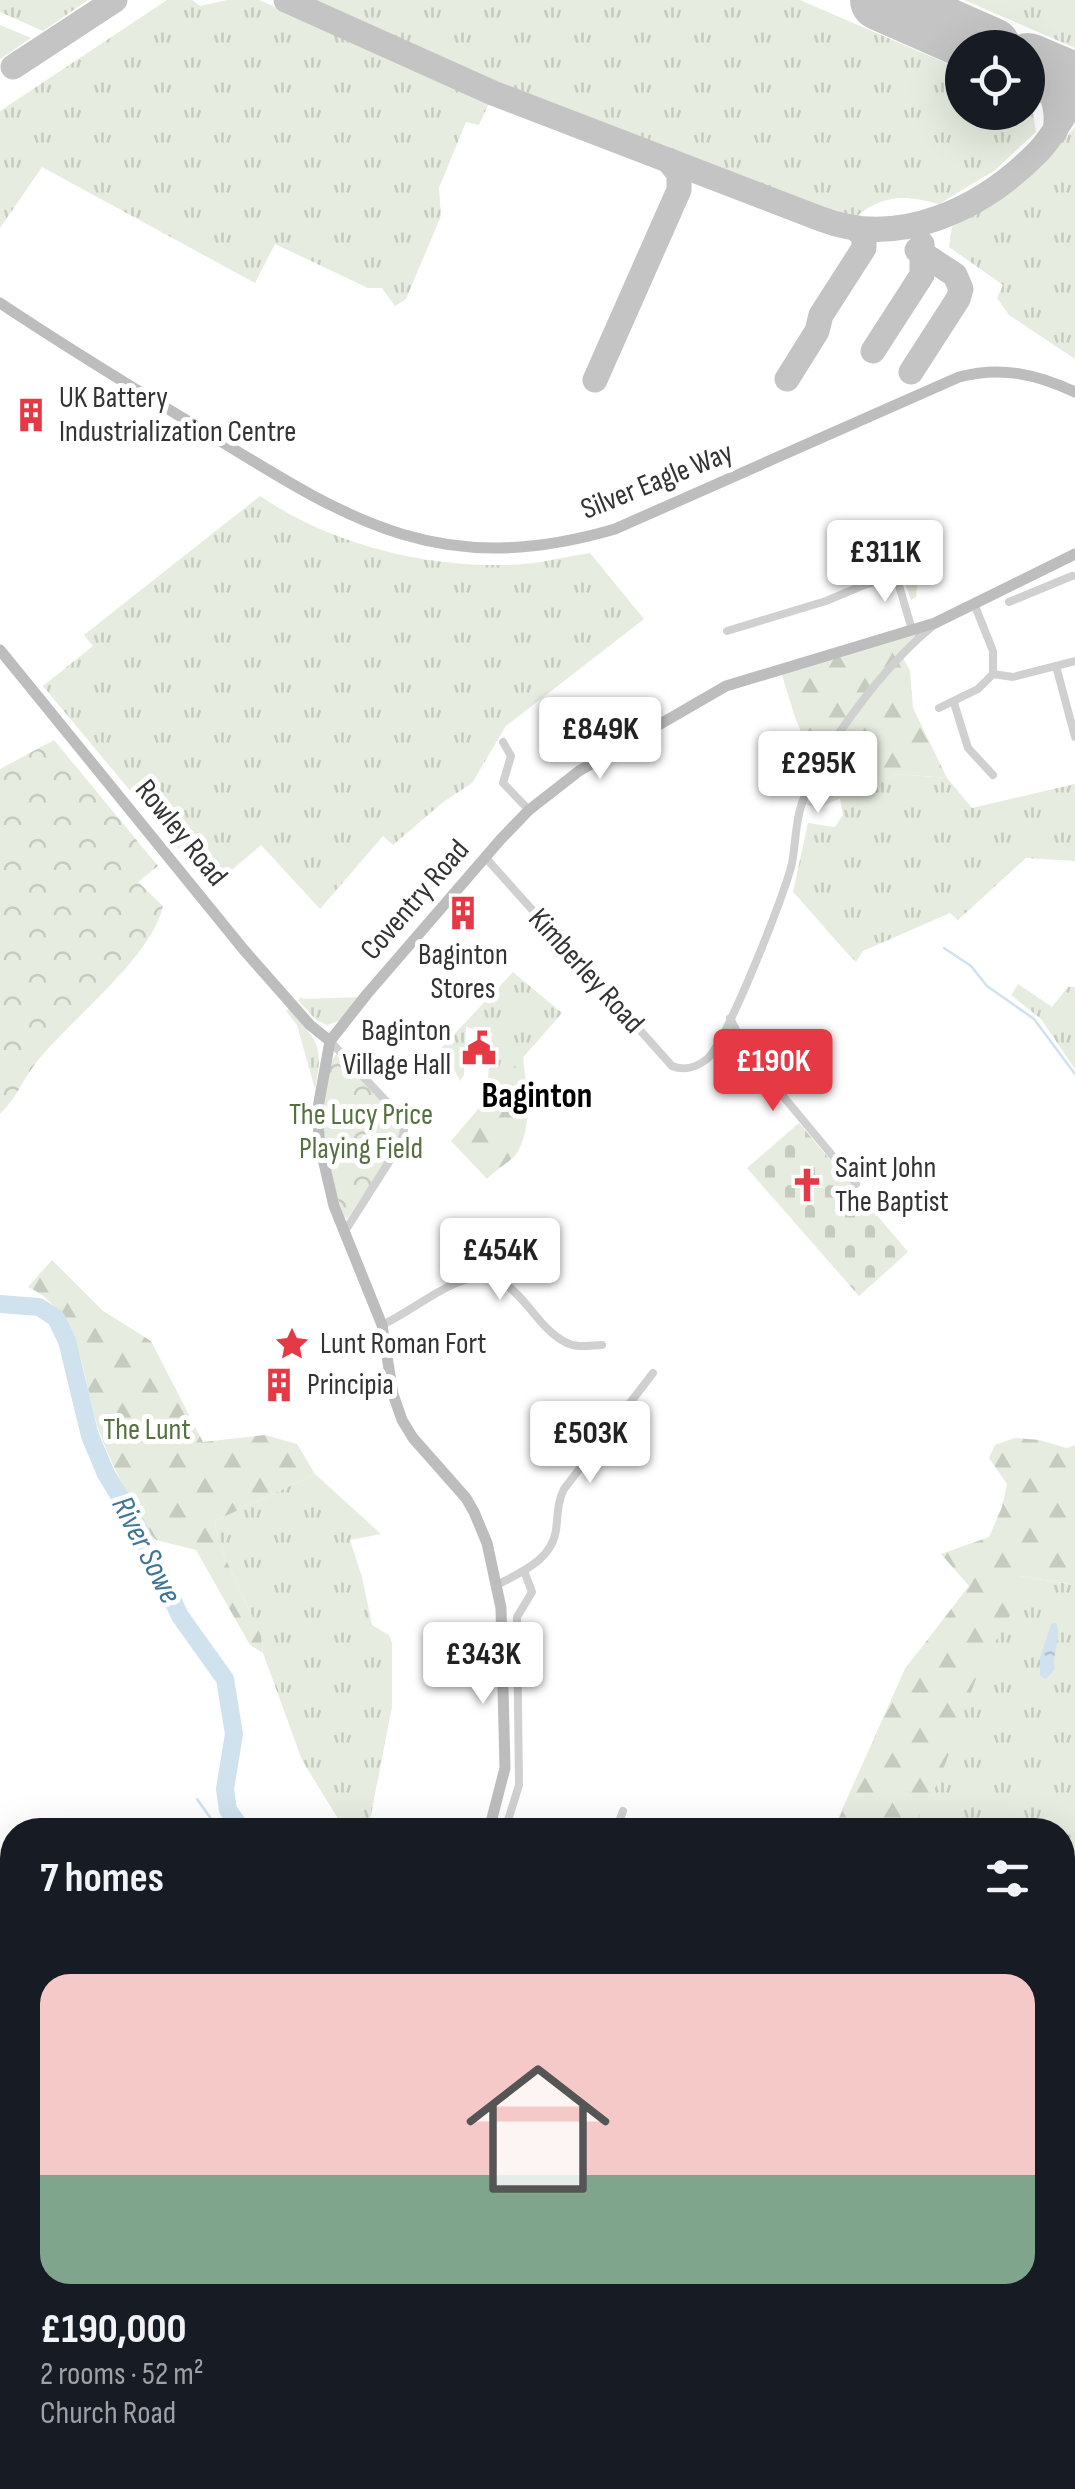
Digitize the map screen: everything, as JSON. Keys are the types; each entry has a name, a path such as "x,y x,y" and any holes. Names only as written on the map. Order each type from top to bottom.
{"street":[{"name":"Silver Eagle Way","path":"0,303 330,507 410,538 471,547 556,544 615,529 920,392 972,374 1021,372 1075,392"},
{"name":"Coventry Road","path":"492,1818 505,1768 497,1585 487,1543 466,1498 413,1438 393,1394 382,1325 344,1234 320,1146 318,1112 330,1041 528,810 579,772 705,696 756,676 936,623 1075,554"},
{"path":"1044,570 1049,586"},
{"path":"726,631 826,602 895,572 912,630"},
{"path":"1009,602 1072,576"},
{"path":"939,708 982,686 993,674 993,651 975,606"},
{"path":"749,1055 715,1049 781,898 792,864 802,803 818,771 874,685 936,623"},
{"name":"Rowley Road","path":"0,650 244,950 330,1041"},
{"path":"993,674 1013,677 1075,661"},
{"path":"1056,666 1075,737"},
{"path":"954,702 968,748 993,775"},
{"path":"503,742 511,757 503,783 528,810"},
{"name":"Kimberley Road","path":"485,857 672,1066 686,1068 698,1064 715,1049"},
{"path":"730,1018 749,1055 856,1184"},
{"path":"330,1041 400,1116 404,1130 402,1143 344,1234"},
{"path":"382,1325 456,1284 487,1277 507,1283 564,1342 602,1345"},
{"path":"497,1585 543,1557 554,1540 558,1504 564,1489 653,1373"},
{"path":"509,1818 519,1785 517,1617 532,1592 524,1571"},
{"path":"621,1818 624,1810"}],"green space":[{"path":"0,0 88,0 43,31 0,12"},
{"path":"167,0 192,0 200,6 227,0 259,0 491,99 479,125 466,122 439,188 441,216 406,299 395,306 382,288 368,288 275,244 255,283 42,167 0,228 0,111"},
{"path":"316,0 800,0 945,63 945,130 1036,132 994,171 939,204 896,198 857,216 836,214 498,83"},
{"path":"964,0 1075,0 1075,48 1045,35 1045,30 1033,30"},
{"path":"0,25 31,38 0,59"},
{"path":"1075,127 1075,359 1009,315 997,298 1003,285 949,247 952,227 989,206 1038,168"},
{"path":"260,496 316,527 410,557 507,565 590,553 644,619 506,726 472,783 393,845 383,836 320,909 261,845 211,888 43,686 93,646 84,635"},
{"path":"920,556 916,597 911,600 896,558"},
{"path":"935,623 901,654 910,671 913,708 947,778 897,774 818,808 802,803 818,771 780,669"},
{"path":"54,740 158,866 138,882 163,906 143,947 36,1063 0,1114 0,769"},
{"path":"897,774 947,778 972,808 1075,784 1075,861 1026,858 958,920 950,913 863,951 856,962 793,892 808,823 835,827 843,815 840,798"},
{"path":"513,972 562,1013 486,1100 492,1033 466,1027 464,1075 460,1081 442,1047"},
{"path":"1018,984 1052,1007 1068,987 1075,987 1075,1069 1041,1019 1011,995"},
{"path":"364,997 339,1021 327,1025 316,1020 298,1000"},
{"path":"289,1009 316,1044 319,1062 315,1089 297,1025 286,1011"},
{"name":"The Lucy Price Playing Field","path":"337,1053 396,1117 401,1129 398,1144 347,1219 342,1214 332,1176 322,1110 328,1069"},
{"path":"523,1056 528,1105 526,1130 515,1156 487,1179 451,1141"},
{"path":"799,1123 908,1252 859,1296 747,1168"},
{"name":"The Lunt","path":"52,1260 103,1311 151,1341 203,1442 265,1435 297,1444 315,1474 215,1521 218,1542 261,1636 263,1653 250,1645 196,1550 156,1540 146,1530 104,1443 70,1330 60,1313 28,1287"},
{"path":"1015,1438 1067,1448 1075,1445 1075,1585 1020,1576 1021,1595 978,1673 939,1781 918,1818 839,1818 905,1669 969,1586 941,1554 989,1537 1002,1507 1007,1484 989,1458 995,1445"},
{"path":"315,1474 381,1534 350,1540 372,1625 389,1635 392,1643 392,1707 370,1818 338,1818 302,1760 263,1653 261,1636 218,1542 215,1521"},
{"path":"1020,1576 1075,1585 1075,1818 838,1818 905,1669 969,1586"}],"water":[{"path":"1056,1623 1055,1669 1046,1679 1040,1676 1040,1658 1051,1624"}],"waterway":[{"path":"944,948 971,966 987,986 1034,1019 1075,1074"},
{"name":"River Sowe","path":"0,1304 39,1307 56,1318 67,1341 90,1436 106,1474 137,1525 180,1616 225,1679 234,1734 225,1789 228,1810 234,1818"},
{"path":"197,1799 210,1818"}],"taxiway":[{"path":"13,67 115,0"},
{"path":"286,0 493,93 850,227 909,226 965,206 991,191 1038,152 1075,102"},
{"path":"1045,85 1056,112 1055,132"},
{"path":"595,380 679,190 679,174 668,160"},
{"path":"787,379 817,331 821,315 864,248 864,236 857,230"},
{"path":"873,351 922,275 922,244"},
{"path":"911,372 961,289 955,275 917,250"}],"runway":[{"path":"881,0 949,30"},
{"path":"1045,71 1075,84"}],"place":[{"name":"UK Battery Industrialization Centre","path":"31,415"},
{"name":"Baginton Stores","path":"463,913"},
{"name":"Baginton Village Hall","path":"479,1048"},
{"name":"Saint John The Baptist","path":"807,1185"},
{"name":"Lunt Roman Fort","path":"292,1344"},
{"name":"Principia","path":"279,1385"}],"district":[{"name":"Baginton","path":"537,1096"}]}
